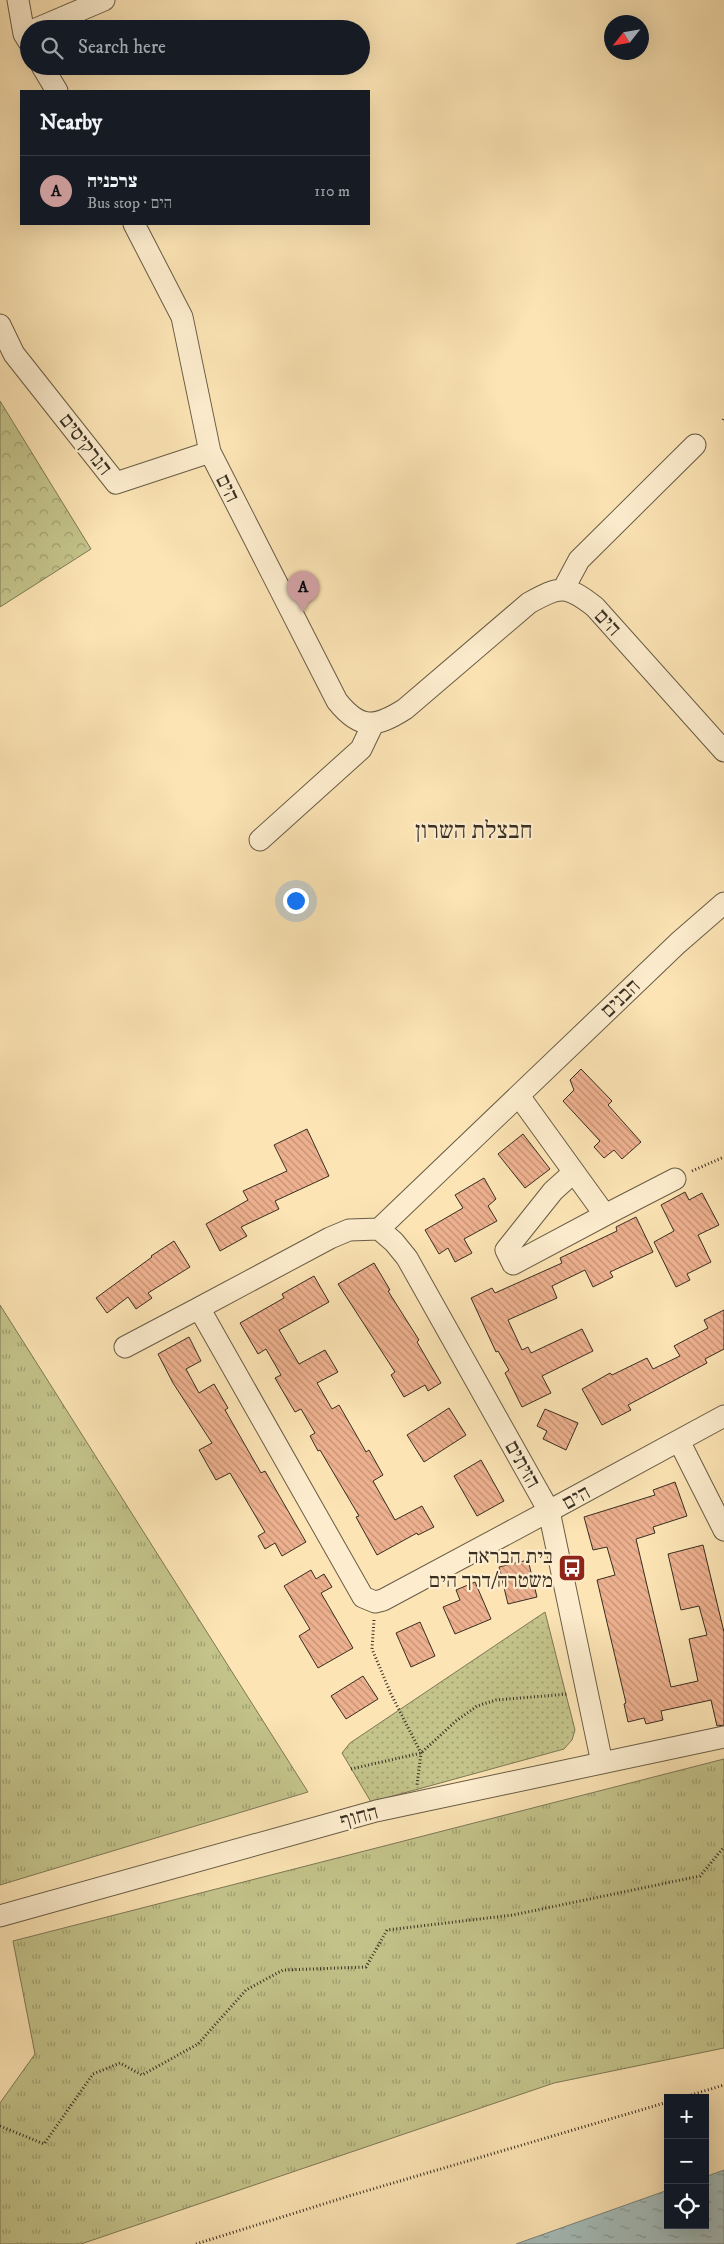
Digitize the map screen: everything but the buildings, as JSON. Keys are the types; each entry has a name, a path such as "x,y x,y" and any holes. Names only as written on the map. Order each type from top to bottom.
{"street":[{"path":"18,0 24,20"},
{"path":"60,20 104,0"},
{"path":"47,75 56,90"},
{"name":"הים","path":"135,225 182,317 210,452 337,701 347,714 358,722 373,724"},
{"name":"הנרקיסים","path":"0,325 14,354 116,483 210,452"},
{"path":"260,840 361,749 373,724 391,718 405,709 529,603 546,594 564,588 579,560 695,445"},
{"name":"הים","path":"564,588 580,595 594,607 724,750"},
{"name":"הבנים","path":"379,1229 678,943 724,903"},
{"path":"519,1096 605,1215"},
{"path":"574,1172 553,1191 506,1250 513,1264 675,1179"},
{"path":"125,1347 330,1238 349,1230 379,1229"},
{"name":"הזיתים","path":"375,1602 392,1596 549,1512 407,1258 394,1242 379,1229"},
{"path":"198,1308 363,1597 375,1602"},
{"name":"הים","path":"602,1763 549,1512 724,1416"},
{"path":"679,1441 724,1530"},
{"name":"החוף","path":"0,1916 376,1811 724,1737"}],"path":[{"path":"675,1179 724,1157"},
{"path":"375,1602 372,1649 391,1694 422,1752 415,1803"},
{"path":"351,1769 422,1752 456,1721 478,1706 496,1700 586,1693"},
{"path":"0,2126 44,2144 93,2074 120,2063 142,2075 198,2044 246,1990 283,1970 366,1967 386,1930 513,1915 700,1876 724,1847"},
{"path":"694,2094 724,2085"},
{"path":"196,2244 349,2196 664,2103"}],"green space":[{"path":"0,401 91,549 0,607"},
{"path":"0,1305 308,1792 0,1885"},
{"path":"545,1612 575,1730 572,1740 564,1749 371,1802 342,1753 350,1743"},
{"path":"724,1759 724,2048 554,2083 81,2244 0,2244 0,2103 35,2054 13,1941"}],"water":[{"path":"724,2170 724,2244 516,2244 664,2191 664,2229 709,2229 709,2176"}],"place":[{"name":"צרכניה","path":"303,612"},
{"name":"בית הבראה משטרה/דרך הים","path":"572,1568"}],"district":[{"name":"חבצלת השרון","path":"474,830"}]}
